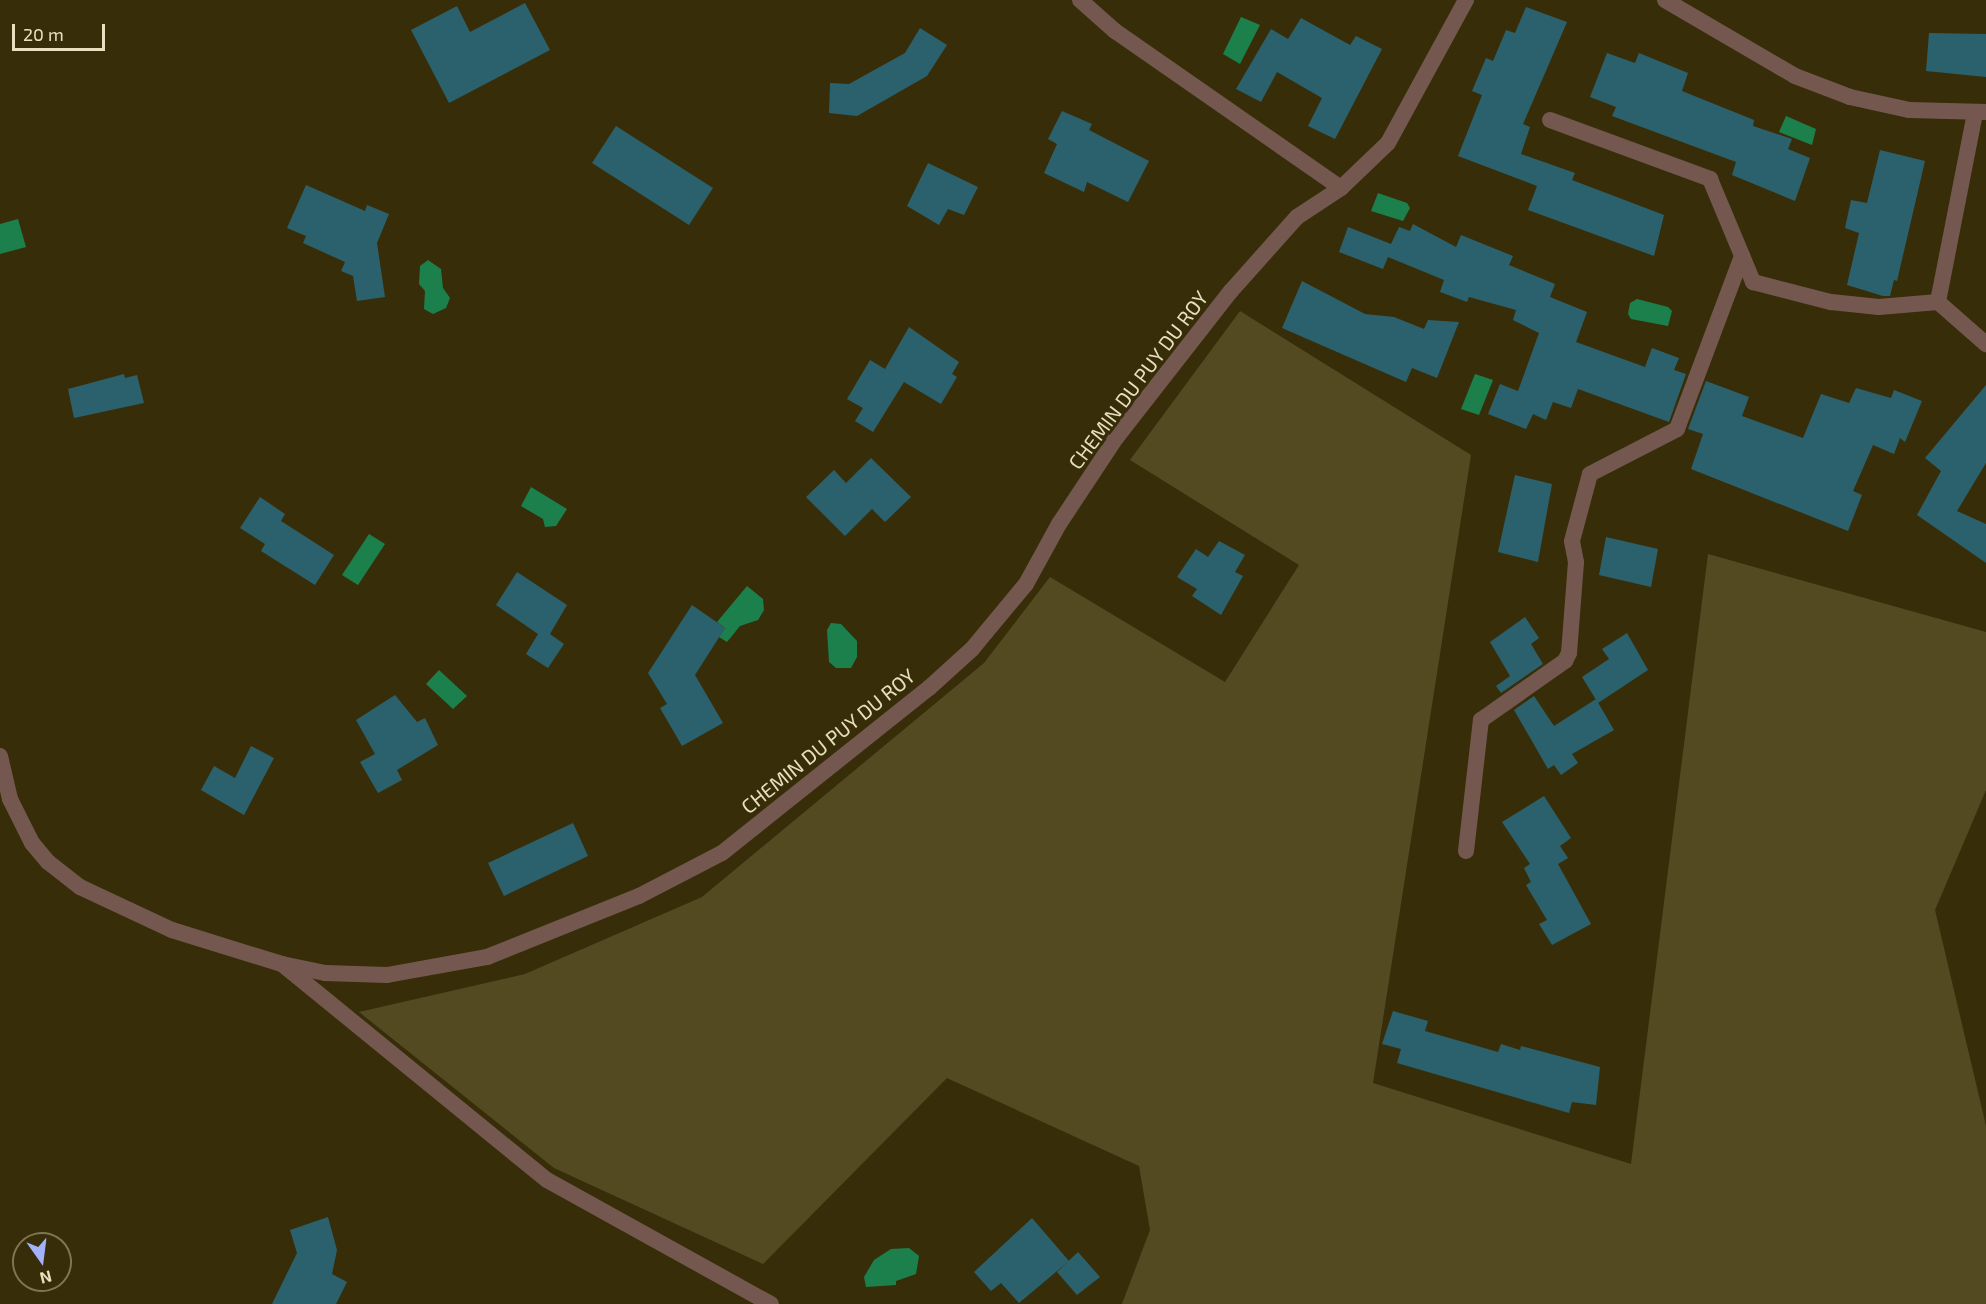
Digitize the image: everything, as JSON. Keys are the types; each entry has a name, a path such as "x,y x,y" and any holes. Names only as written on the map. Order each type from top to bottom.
{"street":[{"path":"1080,0 1152,57 1341,188"},
{"name":"CHEMIN DU PUY DU ROY","path":"0,756 10,800 32,843 48,862 80,887 172,930 282,964 325,973 387,975 487,957 639,896 722,853 928,688 972,649 1026,584 1059,524 1116,438 1231,291 1298,217 1341,188 1388,142 1466,0"},
{"path":"1665,0 1795,76 1850,97 1909,110 1980,112 1938,302"},
{"path":"1550,120 1710,179 1753,282 1831,302 1879,307 1938,302 1986,344"},
{"path":"1466,851 1481,720 1565,662 1569,653 1576,562 1572,541 1590,474 1677,429 1742,256"},
{"path":"282,964 547,1180 771,1304"}],"shaded area":[{"path":"1241,17 1260,25 1240,64 1223,54"},
{"path":"1786,116 1816,129 1812,145 1779,132"},
{"path":"1378,193 1407,203 1410,208 1403,221 1371,211"},
{"path":"18,219 26,247 0,254 0,224"},
{"path":"428,260 441,269 443,288 450,298 446,308 433,314 424,309 425,291 419,284 420,266"},
{"path":"1637,299 1668,307 1672,311 1668,326 1631,319 1628,314 1630,303"},
{"path":"1240,311 1471,455 1373,1083 1631,1164 1708,554 1986,632 1986,790 1935,910 1986,1126 1986,1304 1122,1304 1150,1230 1139,1166 947,1078 763,1264 554,1168 359,1012 525,974 702,897 984,663 1050,577 1225,682 1299,565 1130,460"},
{"path":"1475,374 1493,380 1479,415 1461,409"},
{"path":"531,487 567,509 556,526 545,527 543,519 521,506"},
{"path":"369,534 385,544 358,585 342,575"},
{"path":"747,586 763,599 764,610 758,620 740,626 727,642 719,637 725,628 717,622"},
{"path":"831,623 841,624 857,641 857,657 851,668 836,668 829,662 827,630"},
{"path":"439,670 467,696 453,709 426,684"},
{"path":"909,1248 919,1256 916,1274 896,1281 896,1285 866,1287 864,1277 874,1260 891,1249"}],"building":[{"path":"525,3 550,50 449,103 411,30 457,6 470,32"},
{"path":"1526,7 1567,22 1523,124 1530,127 1521,154 1575,173 1572,180 1664,215 1654,256 1528,210 1537,186 1458,156 1482,95 1472,91 1486,58 1493,61 1506,30 1515,33"},
{"path":"1301,18 1350,45 1356,36 1382,49 1335,139 1308,126 1322,98 1277,72 1261,102 1236,89 1271,29 1288,39"},
{"path":"920,28 947,45 927,76 857,116 829,113 830,83 849,84 905,53"},
{"path":"1929,33 1986,34 1986,77 1926,71"},
{"path":"1607,53 1635,63 1639,53 1688,73 1682,91 1754,120 1753,126 1792,139 1788,149 1810,158 1795,201 1732,175 1736,162 1612,116 1616,107 1590,97"},
{"path":"1062,111 1092,124 1089,130 1149,161 1128,202 1087,182 1084,192 1044,173 1057,144 1048,139"},
{"path":"616,126 713,188 689,225 592,163"},
{"path":"1880,150 1925,161 1897,281 1894,280 1890,296 1847,285 1859,233 1845,228 1851,200 1867,203"},
{"path":"928,163 978,187 964,215 948,209 939,225 907,206"},
{"path":"306,185 365,211 367,205 389,214 377,243 385,297 357,301 353,276 341,271 345,262 303,243 306,236 287,228"},
{"path":"1413,224 1456,247 1461,235 1513,256 1509,265 1555,284 1550,297 1587,312 1576,342 1645,367 1652,348 1679,358 1674,370 1686,374 1669,422 1578,389 1571,408 1553,402 1546,420 1533,414 1526,429 1488,414 1500,384 1518,391 1539,333 1513,320 1516,310 1469,297 1467,302 1440,292 1444,280 1388,257 1383,269 1339,252 1348,227 1391,244 1399,227 1410,231"},
{"path":"1302,281 1365,314 1394,317 1424,329 1428,320 1459,322 1437,378 1412,368 1406,382 1282,328"},
{"path":"909,327 959,362 952,374 957,377 941,404 904,382 873,432 855,421 863,408 847,399 870,360 885,369"},
{"path":"124,374 125,378 137,375 144,403 74,418 68,389"},
{"path":"1706,381 1749,397 1742,416 1803,438 1821,394 1849,403 1856,388 1891,398 1894,390 1922,401 1905,442 1900,438 1894,454 1873,445 1853,491 1862,495 1848,531 1691,469 1703,434 1688,429"},
{"path":"1986,385 1986,463 1957,511 1986,524 1986,563 1917,515 1941,471 1925,458"},
{"path":"871,458 911,497 885,522 872,509 845,536 806,497 834,470 846,483"},
{"path":"1515,475 1552,484 1538,562 1498,552"},
{"path":"260,497 285,514 281,521 334,555 315,585 261,551 265,544 240,528"},
{"path":"1606,537 1658,549 1651,587 1599,575"},
{"path":"1219,541 1245,555 1235,572 1243,576 1221,615 1192,596 1197,589 1177,577 1196,549 1208,557"},
{"path":"517,572 567,605 550,634 564,644 548,668 526,654 538,634 496,605"},
{"path":"692,605 725,628 695,675 723,723 682,746 660,708 667,704 648,673"},
{"path":"1525,617 1539,638 1531,644 1543,664 1501,693 1496,686 1510,676 1490,642"},
{"path":"1627,633 1648,670 1598,703 1582,677 1609,659 1602,649"},
{"path":"395,695 417,722 425,718 438,745 397,770 402,780 378,793 360,762 375,754 356,720"},
{"path":"1534,696 1554,726 1596,699 1614,730 1572,754 1578,763 1561,775 1554,765 1548,769 1514,710"},
{"path":"251,746 274,758 244,815 201,790 214,766 235,778"},
{"path":"1544,796 1571,838 1560,846 1568,858 1558,864 1591,924 1552,945 1539,924 1547,920 1526,885 1531,882 1524,868 1530,864 1502,822"},
{"path":"573,823 588,856 504,896 488,863"},
{"path":"1393,1011 1428,1021 1425,1031 1498,1052 1501,1044 1520,1050 1521,1046 1600,1067 1596,1105 1572,1102 1569,1113 1397,1063 1401,1049 1382,1044"},
{"path":"328,1217 337,1250 332,1274 347,1282 336,1304 272,1304 297,1253 290,1230"},
{"path":"1032,1218 1069,1261 1019,1303 1001,1283 991,1291 974,1272"},
{"path":"1078,1252 1100,1277 1077,1295 1057,1272"}]}
